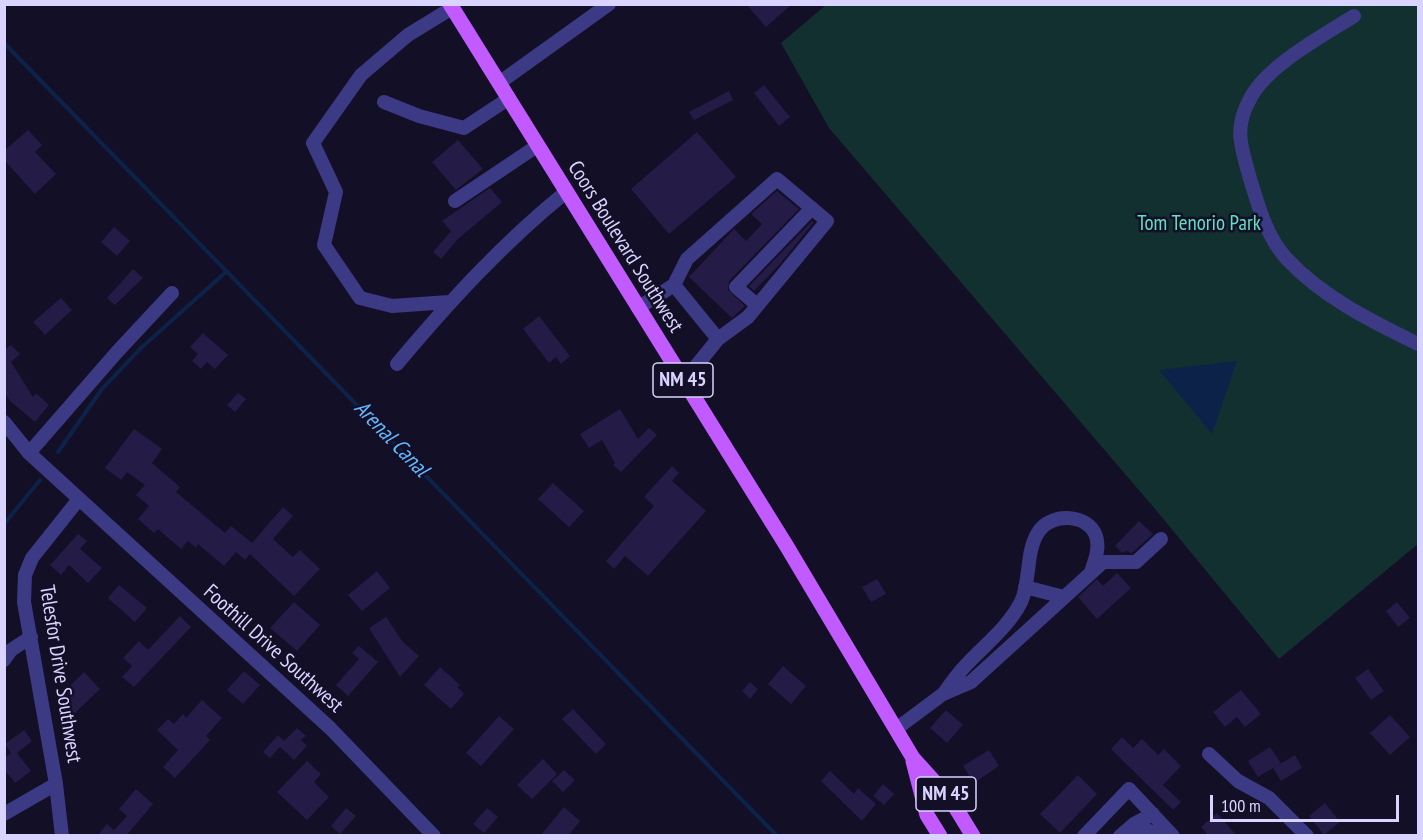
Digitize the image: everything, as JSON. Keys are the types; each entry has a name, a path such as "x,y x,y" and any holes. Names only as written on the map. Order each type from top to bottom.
{"main road":[{"name":"Coors Boulevard Southwest","path":"451,6 684,381 913,758 951,800 973,836"},
{"name":"Coors Boulevard Southwest","path":"913,758 927,815 940,836"},
{"path":"927,815 947,836"}],"street":[{"path":"499,83 609,4"},
{"path":"449,302 392,306 360,298 324,244 336,192 313,143 361,75 408,35 451,6"},
{"path":"1354,16 1286,60 1252,95 1239,125 1243,151 1261,216 1285,257 1340,303 1419,344"},
{"path":"384,102 419,116 464,128 508,99"},
{"path":"455,201 537,146"},
{"path":"638,308 674,285 687,259 777,178 827,221 748,317 718,339 684,381"},
{"path":"397,364 449,302 537,215 566,192"},
{"path":"757,304 736,287 812,208"},
{"path":"674,285 718,339"},
{"path":"4,422 29,453 172,293"},
{"name":"Foothill Drive Southwest","path":"29,453 330,728 434,836"},
{"name":"Telesfor Drive Southwest","path":"62,836 56,784 24,602 25,575 32,558 79,499"},
{"path":"943,694 964,667 1011,618 1022,601 1038,531 1050,520 1068,518 1084,522 1095,534 1096,555 1090,574"},
{"path":"896,729 943,694 971,682 1103,562 1136,562 1161,539"},
{"path":"1026,587 1064,597"},
{"path":"4,660 11,650 31,638"},
{"path":"1209,754 1238,782 1269,798 1307,836"},
{"path":"4,814 56,784"},
{"path":"1084,836 1130,789 1173,836"},
{"path":"1120,836 1134,824 1153,814"},
{"path":"1133,835 1147,830 1160,836"},
{"path":"1133,835 1139,836"}],"green space":[{"name":"Tom Tenorio Park","path":"826,5 1418,5 1418,544 1279,659 1155,509 829,128 781,43"}],"water":[{"path":"1237,361 1212,434 1159,370"}],"building":[{"path":"746,4 792,4 766,27"},
{"path":"764,85 790,117 779,126 754,93"},
{"path":"729,91 733,100 694,120 689,112"},
{"path":"28,130 42,145 35,152 56,174 35,194 4,160 4,151"},
{"path":"697,132 736,177 669,234 631,189"},
{"path":"458,140 483,169 456,190 432,162"},
{"path":"490,188 502,202 458,239 441,259 433,252 451,231 442,221"},
{"path":"777,191 799,209 729,281 728,290 745,306 732,318 689,277 734,229 746,241 762,224 751,214"},
{"path":"812,221 814,222 780,264 754,291 749,286"},
{"path":"114,227 130,241 117,256 101,242"},
{"path":"133,269 143,278 115,305 107,298"},
{"path":"61,298 72,310 45,335 33,322"},
{"path":"539,316 570,356 561,364 556,357 549,363 523,329"},
{"path":"203,333 228,355 215,369 207,362 201,369 192,361 198,354 190,347"},
{"path":"11,345 20,354 11,362 33,397 36,393 49,405 35,422 10,401 4,392 4,350"},
{"path":"238,393 246,399 235,412 227,405"},
{"path":"620,409 638,439 649,428 657,435 621,472 613,465 615,463 602,440 589,448 580,434"},
{"path":"134,429 162,449 152,463 180,487 176,492 225,533 231,526 252,543 283,507 293,516 273,539 293,557 300,550 320,569 294,596 250,554 245,560 236,552 224,566 198,544 196,548 188,541 181,549 158,529 154,533 138,519 149,506 136,495 145,485 127,472 121,480 105,468"},
{"path":"672,466 679,473 672,481 706,511 648,576 625,556 614,569 606,561 654,506 644,497"},
{"path":"553,483 584,511 569,527 538,499"},
{"path":"1139,521 1153,534 1132,553 1126,551 1122,553 1115,546"},
{"path":"78,534 87,541 80,549 102,568 88,583 69,565 61,575 50,565"},
{"path":"377,571 390,588 362,611 348,595"},
{"path":"1117,573 1131,588 1097,619 1078,597 1097,579 1103,586"},
{"path":"877,579 886,594 871,602 862,587"},
{"path":"119,585 147,608 135,622 108,598"},
{"path":"294,602 320,625 297,651 270,628"},
{"path":"1397,602 1410,618 1398,627 1386,611"},
{"path":"180,616 191,627 134,687 122,677 132,666 123,658 139,641 148,650"},
{"path":"386,617 402,641 419,656 400,677 369,628"},
{"path":"359,646 378,662 348,696 336,685 359,659 352,653"},
{"path":"783,666 806,686 791,704 768,684"},
{"path":"440,667 460,685 457,687 464,694 451,709 424,685"},
{"path":"1368,669 1384,691 1371,700 1355,678"},
{"path":"244,671 260,685 243,704 227,690"},
{"path":"84,672 100,689 74,714 58,698"},
{"path":"750,682 758,689 750,699 742,691"},
{"path":"1241,690 1261,714 1245,727 1237,717 1225,727 1213,712"},
{"path":"202,700 222,718 206,736 210,740 175,778 163,767 178,750 157,730 168,719 174,724 183,714 186,718"},
{"path":"573,709 606,744 596,754 562,719"},
{"path":"946,710 963,725 947,743 930,728"},
{"path":"1390,715 1410,737 1390,755 1370,733"},
{"path":"499,716 514,729 481,766 466,753"},
{"path":"297,728 306,736 301,740 307,746 294,760 280,747 270,758 263,752 278,735 284,741"},
{"path":"24,730 32,741 17,753 31,771 15,783 4,769 4,758 11,753 5,744"},
{"path":"1122,737 1133,748 1142,739 1158,755 1164,749 1181,766 1163,785 1181,802 1173,810 1111,749"},
{"path":"1270,747 1281,763 1258,777 1248,761"},
{"path":"989,750 999,766 974,783 963,766"},
{"path":"1295,755 1302,768 1281,781 1273,768"},
{"path":"543,759 557,774 532,799 517,785"},
{"path":"307,761 321,774 314,782 329,797 307,820 277,792"},
{"path":"564,770 575,780 563,792 552,781"},
{"path":"830,771 854,794 858,788 876,804 862,821 821,781"},
{"path":"1078,775 1097,794 1060,833 1040,814"},
{"path":"883,784 894,794 884,805 873,796"},
{"path":"136,789 153,804 126,836 97,836 107,824 114,830 127,816 119,809"},
{"path":"1325,803 1340,822 1324,835 1309,816"},
{"path":"564,807 580,821 568,836 540,836"},
{"path":"346,808 356,816 340,834 331,826"},
{"path":"487,808 498,817 484,833 473,824"},
{"path":"1217,813 1237,836 1209,836 1201,827"}],"waterway":[{"name":"Arenal Canal","path":"4,43 777,836"},
{"path":"58,452 102,389 141,348 227,271"},
{"path":"4,524 40,480"}]}
